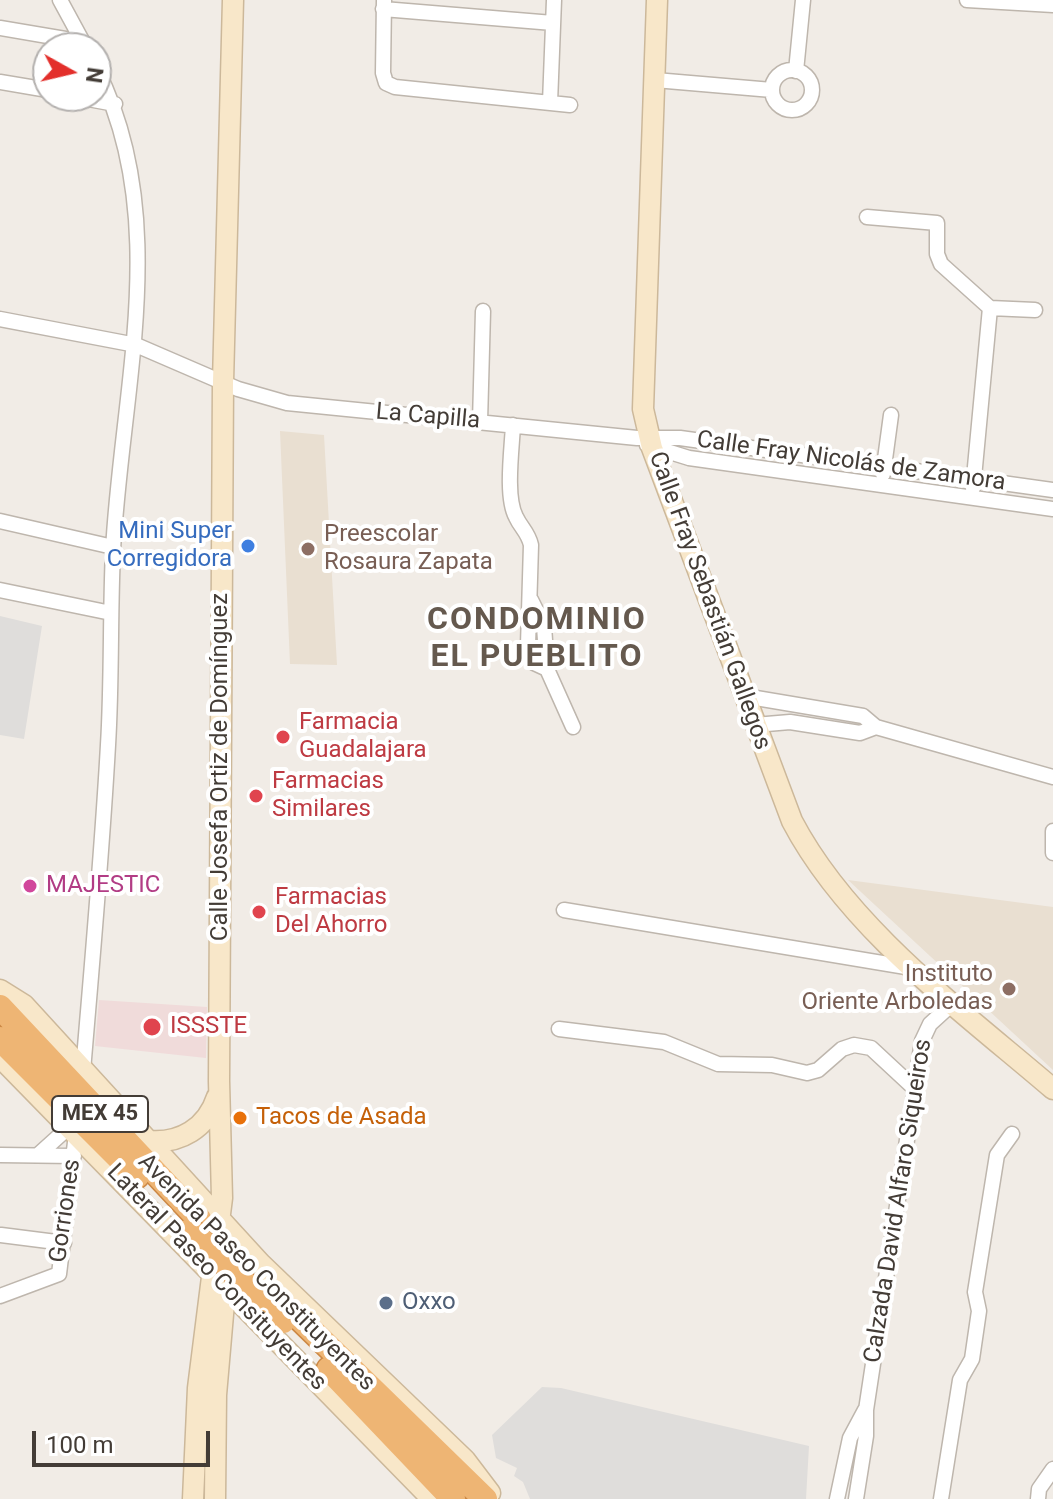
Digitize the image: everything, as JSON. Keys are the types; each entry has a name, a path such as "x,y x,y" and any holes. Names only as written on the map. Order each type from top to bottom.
{"highway":[{"name":"Avenida Paseo Constituyentes","path":"0,1008 436,1466 453,1499"},
{"name":"Avenida Paseo Constituyentes","path":"0,1039 283,1321 436,1466 485,1499"}],"street":[{"path":"60,0 77,32"},
{"name":"Calle Josefa Ortiz de Domínguez","path":"207,1392 224,1216 219,1090 223,382 233,0"},
{"path":"550,103 554,0"},
{"name":"Calle Fray Sebastián Gallegos","path":"657,0 643,409 646,441 792,821 809,854 832,883 913,968 1053,1089"},
{"path":"796,71 803,0"},
{"path":"967,0 1053,5"},
{"path":"553,23 384,4 383,73 386,83 395,87 570,105"},
{"path":"0,28 32,34"},
{"path":"796,71 811,83 810,98 799,109 783,108 772,90 782,73 796,71"},
{"path":"655,80 772,90"},
{"path":"0,82 32,87"},
{"path":"83,1071 108,744 113,547 136,345 134,184 112,98"},
{"path":"867,217 937,223 937,254 941,264 990,308 1035,310"},
{"path":"972,498 990,308"},
{"path":"480,422 483,311"},
{"name":"La Capilla","path":"0,319 136,345 223,382 287,403 646,441"},
{"path":"882,485 891,415"},
{"path":"513,425 511,498 515,516 528,531 531,545 528,645 534,663 547,669 573,727"},
{"name":"Calle Fray Nicolás de Zamora","path":"646,441 680,438 1053,490"},
{"name":"Calle Fray Nicolás de Zamora","path":"646,441 689,458 1053,509"},
{"path":"0,521 113,547"},
{"path":"0,590 111,613"},
{"path":"744,696 863,716 876,727 1053,777"},
{"path":"755,725 790,722 860,733 876,727"},
{"path":"1053,831 1053,853"},
{"path":"564,910 913,968"},
{"name":"Lateral Paseo Consituyentes","path":"0,990 24,1005 148,1141 224,1216 260,1263 465,1460 495,1499"},
{"name":"Calzada David Alfaro Siqueiros","path":"856,1499 913,1087 922,1041 930,1024 953,1003"},
{"path":"559,1029 664,1042 718,1064 772,1065 807,1073 818,1070 842,1049 854,1045 871,1048 913,1087"},
{"name":"Lateral Paseo Consituyentes","path":"0,1057 432,1499"},
{"path":"148,1141 167,1141 192,1132 211,1111 219,1090"},
{"path":"38,1155 73,1131"},
{"name":"Gorriones","path":"0,1296 59,1274 74,1156 73,1131"},
{"path":"941,1499 960,1380 972,1359 979,1311 975,1292 997,1155 1012,1134"},
{"path":"0,1155 74,1156"},
{"path":"1,1235 64,1243"},
{"path":"244,1307 259,1290 260,1263"},
{"path":"267,1329 272,1298 290,1293"},
{"path":"193,1499 207,1392"},
{"path":"207,1392 215,1499"},
{"name":"Calzada David Alfaro Siqueiros","path":"837,1499 850,1438 866,1410"},
{"path":"1038,1499 1039,1489 1053,1469"}],"shaded area":[{"name":"Preescolar Rosaura Zapata","path":"280,431 324,435 337,665 290,664"},
{"path":"0,616 42,626 24,739 0,735"},
{"name":"Instituto Oriente Arboledas","path":"848,880 1053,907 1053,1070"},
{"name":"ISSSTE","path":"99,1000 207,1007 206,1058 95,1046"},
{"path":"542,1387 561,1388 809,1446 806,1499 530,1499 523,1482 514,1476 517,1468 496,1458 492,1435"}],"place":[{"name":"Mini Super Corregidora","path":"248,546"},
{"name":"Preescolar Rosaura Zapata","path":"308,549"},
{"name":"Farmacia Guadalajara","path":"283,737"},
{"name":"Farmacias Similares","path":"256,796"},
{"name":"MAJESTIC","path":"30,886"},
{"name":"Farmacias Del Ahorro","path":"259,912"},
{"name":"Instituto Oriente Arboledas","path":"1009,989"},
{"name":"ISSSTE","path":"152,1027"},
{"name":"Tacos de Asada","path":"240,1118"},
{"name":"Oxxo","path":"386,1303"}],"district":[{"name":"CONDOMINIO EL PUEBLITO","path":"537,640"}]}
